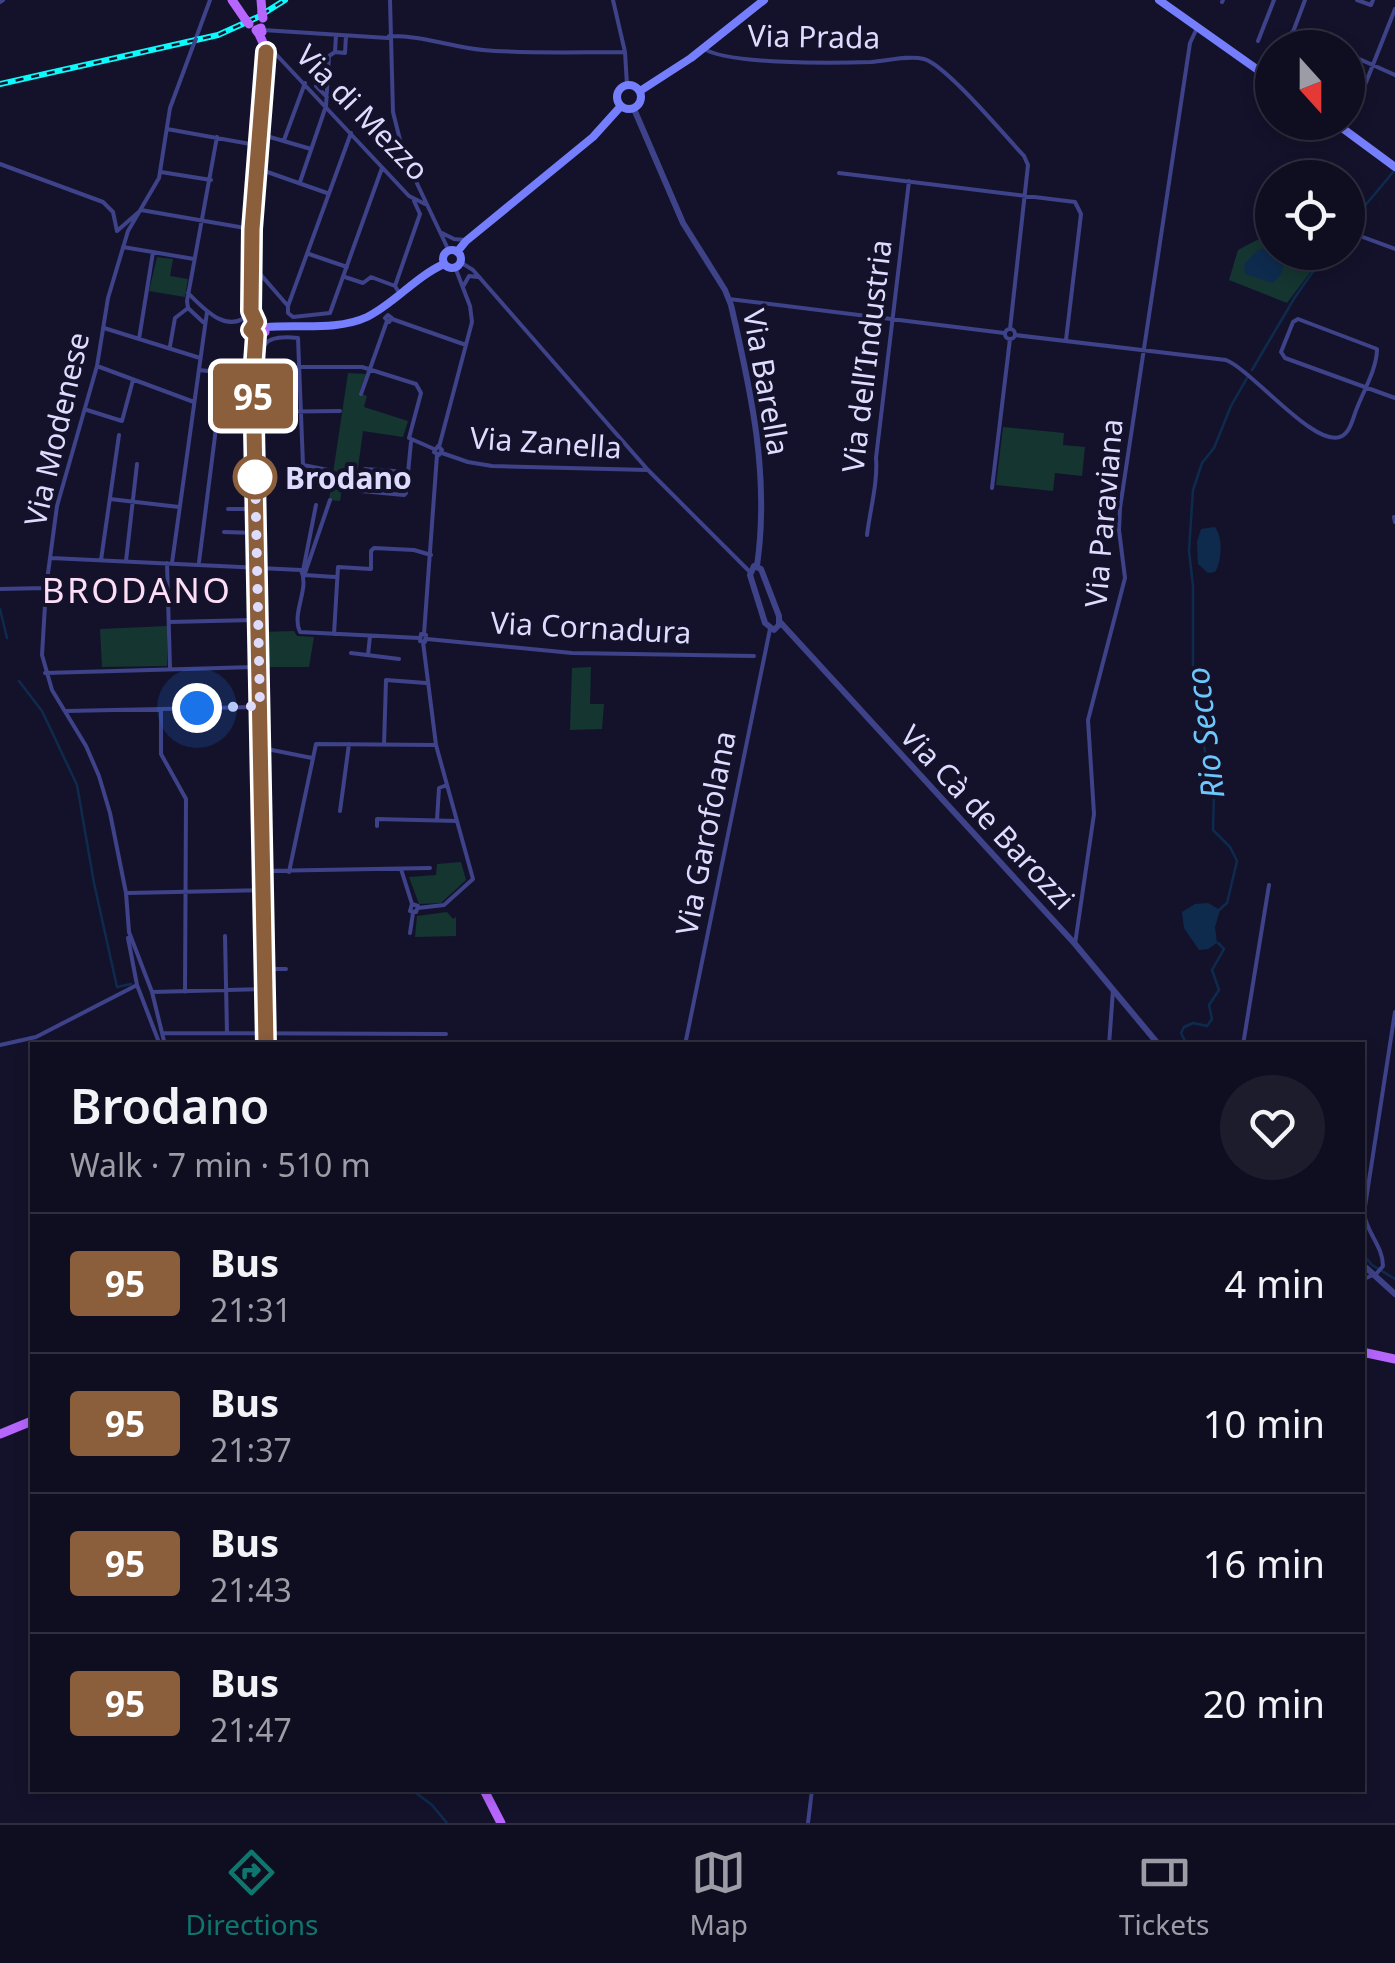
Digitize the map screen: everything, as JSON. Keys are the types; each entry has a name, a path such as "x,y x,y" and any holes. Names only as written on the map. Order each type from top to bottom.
{"main road":[{"path":"232,0 258,26 267,48 250,263 251,311 256,322"},
{"path":"258,26 261,0"},
{"path":"640,91 764,0"},
{"path":"1158,0 1255,68"},
{"path":"626,85 636,86 641,102 634,109 621,106 618,92 626,85"},
{"path":"266,327 344,324 387,316 398,290 455,258 470,238 584,145 621,106"},
{"path":"1358,140 1395,167"},
{"path":"266,327 262,322 251,327 256,335 253,381 266,1039"},
{"path":"256,335 263,334 266,327"},
{"path":"1365,1353 1395,1359"},
{"path":"0,1434 30,1423"},
{"path":"485,1792 501,1823"}],"street":[{"name":"Via Modenese","path":"164,1042 152,992 129,932 126,893 99,776 45,673 42,655 57,506 98,366 122,247 161,172 170,108 210,0"},
{"path":"390,0 392,112 404,156 455,258 472,318 438,451 423,638 436,745 473,879 444,905 418,908 413,913 410,933"},
{"path":"612,0 625,52 626,85"},
{"path":"1262,30 1274,0"},
{"path":"1293,30 1305,0"},
{"path":"1357,0 1371,6 1374,0"},
{"path":"1365,84 1395,9"},
{"path":"258,26 488,50 625,52"},
{"name":"Via Paraviana","path":"1075,944 1094,814 1088,720 1125,578 1120,508 1190,43 1198,26"},
{"path":"335,52 336,35"},
{"path":"300,182 326,106 329,56 344,52 346,36"},
{"name":"Via di Mezzo","path":"267,48 305,83 414,201 425,204"},
{"name":"Via Prada","path":"703,48 712,55 739,58 926,60 938,67 1024,156 1029,169 1026,195"},
{"path":"1365,61 1395,76"},
{"path":"328,97 316,86 319,82 330,82"},
{"path":"284,140 305,83"},
{"name":"Via Barella","path":"634,109 683,223 730,300 757,428 762,477 754,569"},
{"path":"168,129 217,137 284,140 311,149"},
{"path":"351,134 288,306 293,317 329,315 382,168"},
{"path":"205,326 188,308 188,293 217,137"},
{"path":"0,164 103,202 113,212 117,231 141,210 252,229"},
{"path":"256,168 330,194"},
{"path":"161,172 211,180"},
{"path":"840,173 1071,200 1080,210 1066,340"},
{"name":"Via dell’Industria","path":"867,536 910,182"},
{"path":"992,488 1026,195"},
{"path":"343,276 363,283 371,276 398,290 420,214 414,201"},
{"path":"442,234 454,240 470,238"},
{"path":"1365,238 1395,249"},
{"path":"122,247 194,260"},
{"path":"138,339 153,252"},
{"path":"307,254 347,267"},
{"path":"455,258 479,277 648,470 732,557 762,570 780,622 776,629 770,630 764,623 754,569"},
{"path":"250,263 288,306"},
{"path":"464,290 467,278 479,277"},
{"path":"188,293 207,312 224,321 238,322 251,311"},
{"path":"730,300 1233,362 1303,424 1331,438 1342,436 1350,426 1365,387 1377,355 1376,349 1301,319 1294,320 1282,356 1365,387 1395,398"},
{"path":"170,348 175,318 188,308"},
{"path":"170,669 169,563 207,312"},
{"path":"361,394 387,316 466,345"},
{"path":"104,328 200,358"},
{"path":"1004,333 1010,340"},
{"path":"198,370 223,373 262,386 261,350 271,338 298,338 302,465 328,470"},
{"path":"98,366 194,402"},
{"path":"301,367 370,370 420,388 408,436 411,442 408,472 404,495 362,490 365,469 408,472"},
{"path":"199,564 223,373"},
{"path":"85,410 122,421 132,380"},
{"path":"254,412 340,411"},
{"path":"101,560 120,435"},
{"name":"Via Zanella","path":"411,442 492,466 648,470"},
{"path":"126,560 136,464"},
{"path":"110,498 179,507"},
{"path":"304,573 330,500"},
{"path":"304,573 316,505"},
{"path":"228,510 256,509"},
{"path":"224,532 256,533"},
{"path":"334,634 337,569 371,568 373,548 430,554"},
{"path":"50,558 257,568 338,578"},
{"name":"Via Cornadura","path":"304,573 296,629 302,633 423,638 572,653 754,656"},
{"path":"0,589 46,588"},
{"path":"169,622 258,620"},
{"name":"Via Cà de Barozzi","path":"780,622 1075,944 1157,1042"},
{"name":"Via Garofolana","path":"686,1042 770,630"},
{"path":"368,655 370,636"},
{"path":"351,654 399,659"},
{"path":"45,673 260,667"},
{"path":"384,745 386,680 427,683"},
{"path":"66,711 260,706"},
{"path":"160,709 160,754 186,799 185,992"},
{"path":"289,872 317,743 436,745"},
{"path":"340,810 350,744"},
{"path":"260,748 312,758"},
{"path":"437,820 439,788 446,785"},
{"path":"377,826 378,819 457,821"},
{"path":"263,871 430,868"},
{"path":"401,869 412,904 418,908"},
{"path":"1243,1042 1269,884"},
{"path":"126,893 263,890"},
{"path":"412,904 409,908 413,913"},
{"path":"129,932 128,947 137,985 159,1042"},
{"path":"225,936 226,1033"},
{"path":"265,969 286,969"},
{"path":"0,1044 36,1037 137,985"},
{"path":"152,992 265,989"},
{"path":"1109,1042 1113,990"},
{"path":"1365,1207 1395,1012"},
{"path":"162,1033 226,1033 266,1039 446,1034"},
{"path":"1365,1218 1382,1254 1378,1271 1365,1278"},
{"path":"1365,1265 1378,1271 1395,1294"},
{"path":"808,1823 812,1792"}],"green space":[{"path":"1255,241 1255,270 1312,270 1287,303 1229,280 1238,250"},
{"path":"157,257 173,259 170,276 188,279 185,297 149,291"},
{"path":"348,373 366,374 359,393 367,396 364,407 408,421 403,437 363,431 357,475 344,475 340,501 329,500"},
{"path":"1003,427 1064,433 1063,445 1085,447 1082,476 1055,473 1053,491 996,485"},
{"path":"167,626 167,666 102,667 100,629"},
{"path":"294,631 297,636 314,637 309,667 262,667 261,632"},
{"path":"591,667 590,704 604,704 602,729 570,730 572,668"},
{"path":"461,862 466,880 441,903 419,904 409,877 436,875 437,864"},
{"path":"447,912 453,919 456,917 456,936 415,937 417,916"}],"water":[{"path":"1255,253 1255,270 1283,270 1273,283 1245,274 1244,264"},
{"path":"1215,527 1220,556 1215,572 1208,573 1198,564 1197,542 1201,529"},
{"path":"1208,903 1220,910 1215,927 1217,943 1199,950 1184,928 1182,912 1195,904"}],"waterway":[{"name":"Rio Secco","path":"1365,206 1394,171"},
{"name":"Rio Secco","path":"1252,370 1314,270"},
{"name":"Rio Secco","path":"1218,911 1227,903 1237,861 1230,847 1213,830 1214,794 1195,703 1198,684 1193,666 1189,551 1193,490 1202,463 1214,448 1247,378"},
{"path":"0,609 7,638"},
{"path":"19,681 42,711 77,785 117,987 131,984"},
{"name":"Rio Secco","path":"1186,1042 1181,1033 1184,1027 1193,1023 1207,1026 1212,1019 1209,1005 1219,990 1212,970 1224,949 1218,943"},
{"name":"Rio Secco","path":"1365,1257 1395,1279"},
{"path":"415,1792 447,1823"}],"railway":[{"path":"0,84 218,35 285,0"}],"bus line":[{"name":"95","path":"266,52 250,268 251,311 256,322 251,330 256,335 253,376 266,1042"}],"place":[{"name":"Brodano","path":"255,477"}],"district":[{"name":"BRODANO","path":"137,589"}],"route":[{"path":"197,708 260,706 255,471 255,477"}]}
